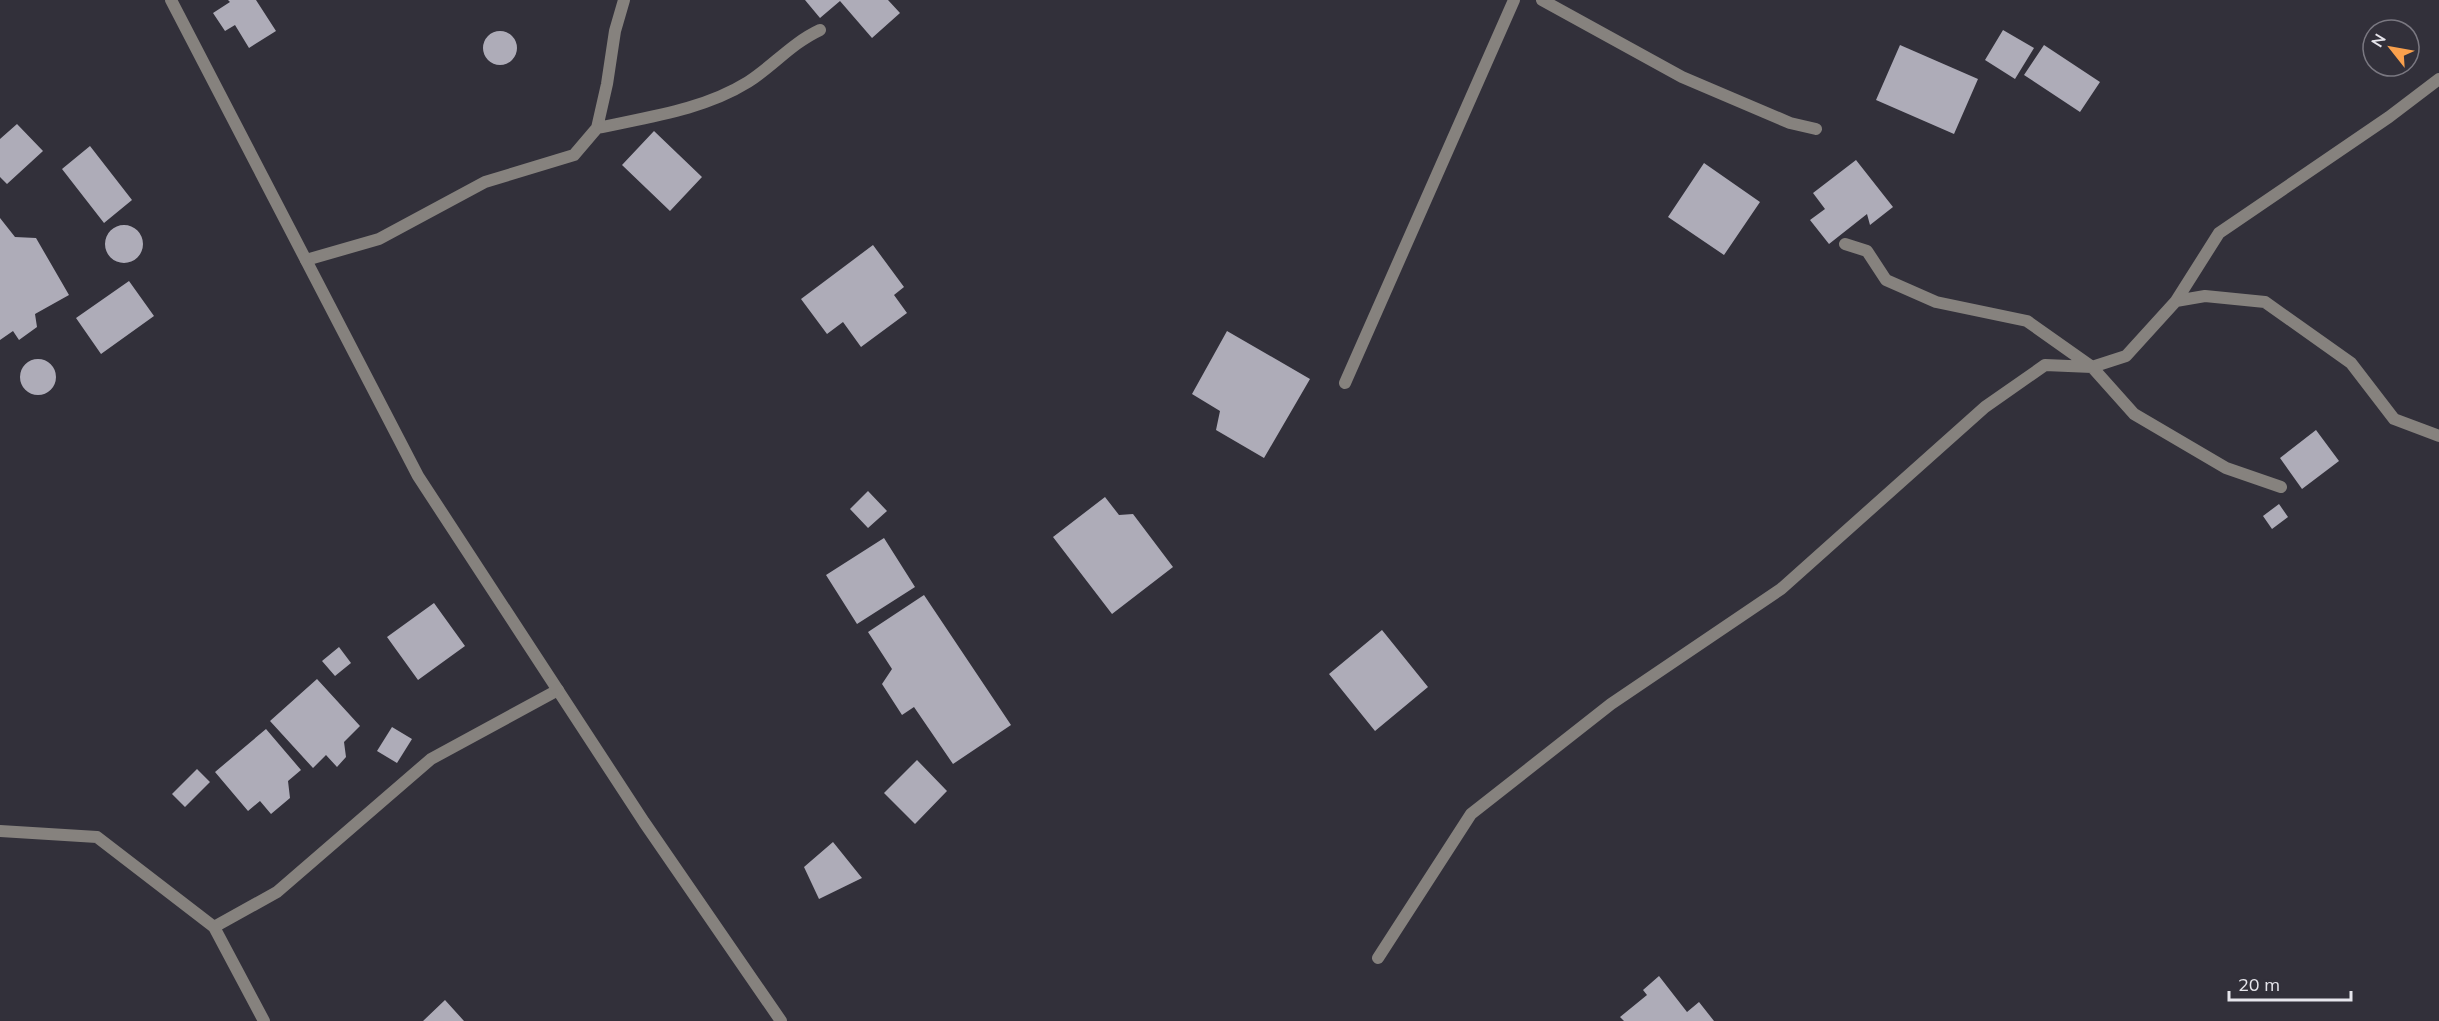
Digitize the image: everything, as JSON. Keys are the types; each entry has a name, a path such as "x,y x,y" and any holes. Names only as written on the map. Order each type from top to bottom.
{"street":[{"path":"171,0 418,476 644,822 781,1021"},
{"path":"306,260 379,239 485,182 574,155 597,128 607,84 615,31 624,0"},
{"path":"1346,383 1514,0"},
{"path":"1542,0 1682,77 1790,123 1816,129"},
{"path":"597,128 699,106 748,82 804,38 820,30"},
{"path":"1378,958 1471,814 1611,704 1780,589 1993,401 2045,365 2092,367 2126,356 2176,301 2219,233 2389,117 2439,79"},
{"path":"1845,244 1867,251 1886,280 1936,302 2027,321 2092,367 2134,414 2226,468 2281,487"},
{"path":"2176,301 2205,296 2265,302 2351,363 2394,419 2439,436"},
{"path":"214,927 277,892 431,759 558,690"},
{"path":"0,831 97,837 214,927 264,1021"}],"building":[{"path":"228,0 256,0 276,31 249,48 235,25 225,31 213,13 230,2"},
{"path":"805,0 888,0 900,13 872,38 840,1 820,18"},
{"path":"2003,30 2034,48 2015,79 1985,60"},
{"path":"500,31 512,36 517,48 512,60 500,65 488,60 483,48 488,36"},
{"path":"1900,45 1978,79 1954,134 1876,100"},
{"path":"2044,45 2100,82 2080,112 2024,75"},
{"path":"17,124 43,151 7,184 0,177 0,139"},
{"path":"654,131 702,177 670,211 622,165"},
{"path":"90,146 132,200 104,223 62,169"},
{"path":"1856,160 1893,207 1870,225 1867,214 1829,244 1810,220 1825,209 1813,193"},
{"path":"1704,163 1760,202 1724,255 1668,217"},
{"path":"0,218 15,237 36,238 69,295 35,314 37,327 19,340 13,331 0,340"},
{"path":"124,225 137,231 143,244 137,257 124,263 111,257 105,244 111,231"},
{"path":"873,245 904,287 894,295 907,313 861,347 843,322 827,334 801,299"},
{"path":"129,281 154,316 101,354 76,318"},
{"path":"1227,331 1310,379 1264,458 1216,430 1220,411 1192,394"},
{"path":"38,359 51,364 56,377 51,390 38,395 25,390 20,377 25,364"},
{"path":"2316,430 2339,461 2302,489 2280,458"},
{"path":"868,491 887,511 868,528 850,509"},
{"path":"1105,497 1119,515 1133,514 1173,567 1112,614 1053,537"},
{"path":"2279,504 2288,517 2272,529 2263,516"},
{"path":"884,538 915,587 857,624 826,575"},
{"path":"924,595 1011,725 953,764 914,707 902,715 882,684 892,669 868,632"},
{"path":"434,603 465,646 418,680 387,637"},
{"path":"1382,630 1428,687 1375,731 1329,674"},
{"path":"339,647 351,663 335,676 322,661"},
{"path":"317,679 360,726 344,742 346,757 337,767 326,755 313,768 270,721"},
{"path":"392,727 412,739 397,763 377,751"},
{"path":"266,729 301,770 288,781 290,798 271,814 260,801 248,811 215,772"},
{"path":"917,760 947,791 915,824 884,793"},
{"path":"197,769 210,782 185,807 172,794"},
{"path":"833,842 862,878 819,899 804,867"},
{"path":"1659,976 1687,1012 1699,1002 1714,1021 1624,1021 1620,1017 1647,995 1643,990"},
{"path":"445,1000 464,1021 423,1021"}]}
